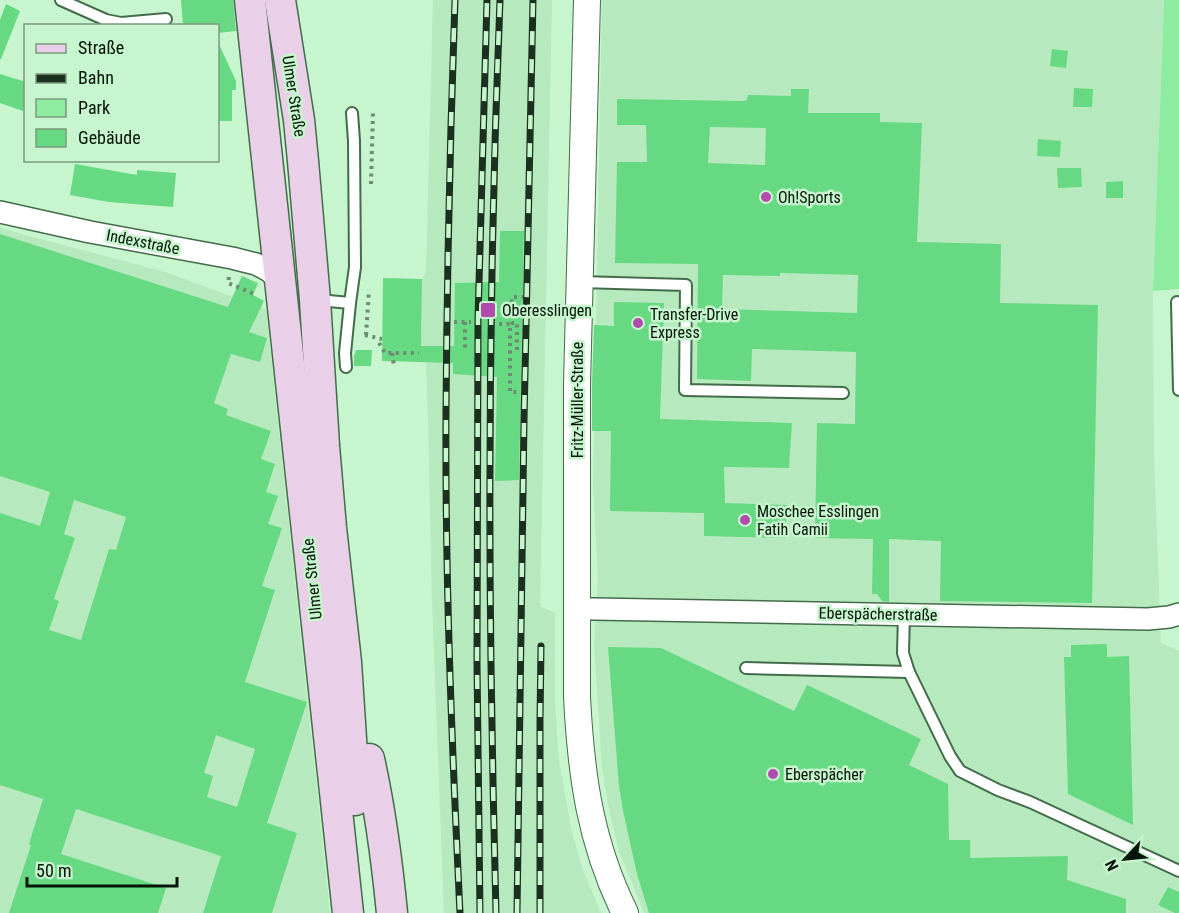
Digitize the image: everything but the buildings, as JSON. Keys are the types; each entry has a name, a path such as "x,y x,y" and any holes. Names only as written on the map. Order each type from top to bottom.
{"main road":[{"name":"Ulmer Straße","path":"250,0 277,244 270,289 348,913"},
{"name":"Ulmer Straße","path":"280,0 303,161 324,446 346,662 356,813 367,913"},
{"name":"Ulmer Straße","path":"277,244 289,268 315,300"},
{"path":"346,662 372,772 392,913"}],"street":[{"name":"Fritz-Müller-Straße","path":"577,614 577,384 587,0"},
{"name":"Indexstraße","path":"0,212 256,264 269,271 270,289"},
{"name":"Eberspächerstraße","path":"577,614 594,609 1148,619 1179,614"},
{"path":"577,614 577,697 586,796 602,856 625,913"}],"lane":[{"path":"61,0 106,20 121,23 166,19"},
{"path":"346,367 347,331 355,267 352,113"},
{"path":"579,282 686,285 685,390 843,393"},
{"path":"315,300 350,303"},
{"path":"1177,302 1179,390"},
{"path":"904,614 903,653 909,672 950,756 960,771 1179,871"},
{"path":"746,668 909,672"}],"path":[{"path":"232,285 270,289"},
{"path":"517,350 517,323 512,323 512,297 523,297"},
{"path":"454,322 471,322"},
{"path":"465,322 465,350"},
{"path":"499,324 522,324"},
{"path":"510,324 510,392 520,392"},
{"path":"347,331 380,340"},
{"path":"379,350 380,340"},
{"path":"380,340 385,353 419,353"},
{"path":"392,353 393,366"}],"shaded area":[{"path":"433,0 552,0 540,606 555,613 555,703 559,761 572,832 583,870 601,913 444,913 432,601 426,362 421,346 422,279 426,272"},
{"path":"602,0 1164,0 1153,291 1154,454 1161,643 1179,651 1179,913 644,913 619,851 610,814 602,769 594,646 598,578 593,484"},
{"path":"0,228 165,272 266,309 330,913 0,913"}],"green space":[{"path":"1164,0 1179,0 1179,289 1153,291"}],"railway":[{"path":"455,0 446,361 446,476 454,788 460,913"},
{"path":"480,913 477,663 478,319 487,0"},
{"path":"496,913 491,665 490,416 492,249 500,0"},
{"path":"517,913 533,0"},
{"path":"540,913 541,646"}],"place":[{"name":"Oh!Sports","path":"766,197"},
{"name":"Oberesslingen","path":"488,310"},
{"name":"Transfer-Drive Express","path":"638,323"},
{"name":"Moschee Esslingen Fatih Camii","path":"745,520"},
{"name":"Eberspächer","path":"773,774"}]}
